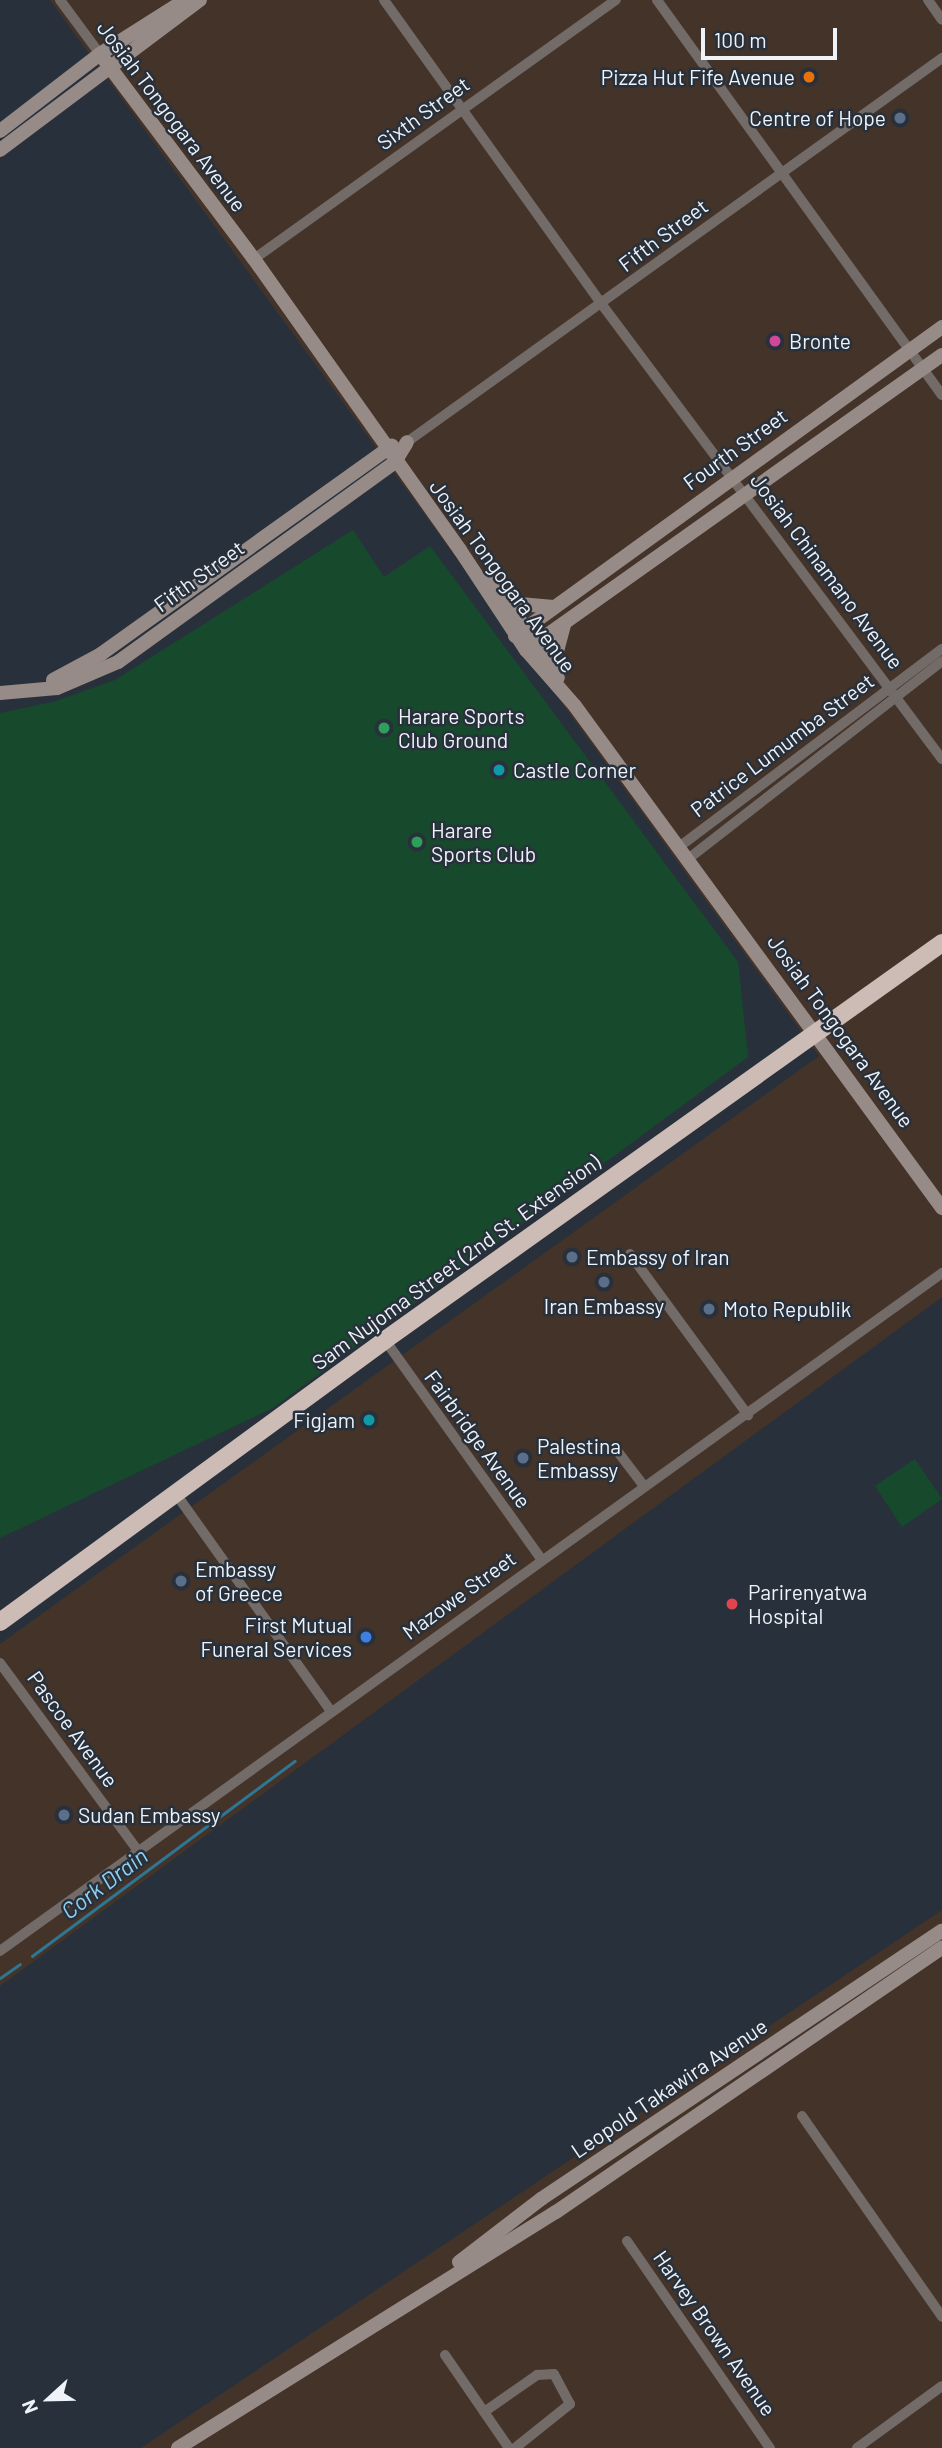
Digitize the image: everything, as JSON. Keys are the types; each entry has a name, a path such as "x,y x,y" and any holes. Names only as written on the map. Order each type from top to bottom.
{"highway":[{"name":"Sam Nujoma Street (2nd St. Extension)","path":"0,1622 385,1340 942,943"}],"main road":[{"path":"0,131 100,54 185,0"},
{"path":"0,150 200,0"},
{"name":"Josiah Tongogara Avenue","path":"100,54 254,259 384,447 521,632"},
{"name":"Fourth Street","path":"521,632 942,327"},
{"path":"531,647 942,355"},
{"name":"Fifth Street","path":"32,690 101,654 384,447 407,442"},
{"name":"Fifth Street","path":"0,693 57,688 118,662 395,462 407,442"},
{"path":"460,550 508,603 521,632 552,670 575,706"},
{"path":"508,603 554,607"},
{"path":"552,670 564,625"},
{"name":"Josiah Tongogara Avenue","path":"531,647 817,1033 942,1208"},
{"name":"Leopold Takawira Avenue","path":"425,2290 541,2199 942,1931"},
{"name":"Leopold Takawira Avenue","path":"178,2448 425,2290 556,2213 942,1948"}],"street":[{"name":"Josiah Tongogara Avenue","path":"60,0 100,54"},
{"name":"Josiah Chinamano Avenue","path":"384,0 603,306 890,686 942,759"},
{"name":"Sixth Street","path":"254,259 616,0"},
{"path":"657,0 942,395"},
{"path":"928,0 942,20"},
{"name":"Fifth Street","path":"407,442 603,306 942,58"},
{"name":"Patrice Lumumba Street","path":"684,853 890,686 942,649"},
{"name":"Patrice Lumumba Street","path":"684,853 942,661"},
{"path":"630,1254 748,1415"},
{"name":"Mazowe Street","path":"0,1951 541,1559 748,1415 942,1273"},
{"name":"Fairbridge Avenue","path":"385,1340 541,1559"},
{"path":"615,1448 644,1486"},
{"path":"176,1494 331,1711"},
{"name":"Pascoe Avenue","path":"0,1663 139,1852"},
{"path":"802,2116 942,2317"},
{"name":"Harvey Brown Avenue","path":"626,2241 770,2448"},
{"path":"445,2355 509,2448"},
{"path":"484,2412 537,2375 554,2374 567,2392 570,2404 515,2448"},
{"path":"857,2448 942,2386"}],"shaded area":[{"path":"50,0 942,0 942,1297 0,1986 0,1644 819,1056"},
{"path":"942,1910 942,2448 141,2448"}],"green space":[{"path":"353,530 384,577 430,546 738,962 748,1057 273,1408 0,1538 0,713 53,702 115,680"},
{"path":"915,1459 942,1499 902,1527 875,1486"}],"waterway":[{"name":"Cork Drain","path":"32,1956 295,1761"},
{"name":"Cork Drain","path":"0,1978 20,1964"}],"place":[{"name":"Pizza Hut Fife Avenue","path":"809,77"},
{"name":"Centre of Hope","path":"900,118"},
{"name":"Bronte","path":"775,341"},
{"name":"Harare Sports Club Ground","path":"384,728"},
{"name":"Castle Corner","path":"499,770"},
{"name":"Harare Sports Club","path":"417,842"},
{"name":"Embassy of Iran","path":"572,1257"},
{"name":"Iran Embassy","path":"604,1282"},
{"name":"Moto Republik","path":"709,1309"},
{"name":"Figjam","path":"369,1420"},
{"name":"Palestina Embassy","path":"523,1458"},
{"name":"Embassy of Greece","path":"181,1581"},
{"name":"Parirenyatwa Hospital","path":"732,1604"},
{"name":"First Mutual Funeral Services","path":"366,1637"},
{"name":"Sudan Embassy","path":"64,1815"}]}
